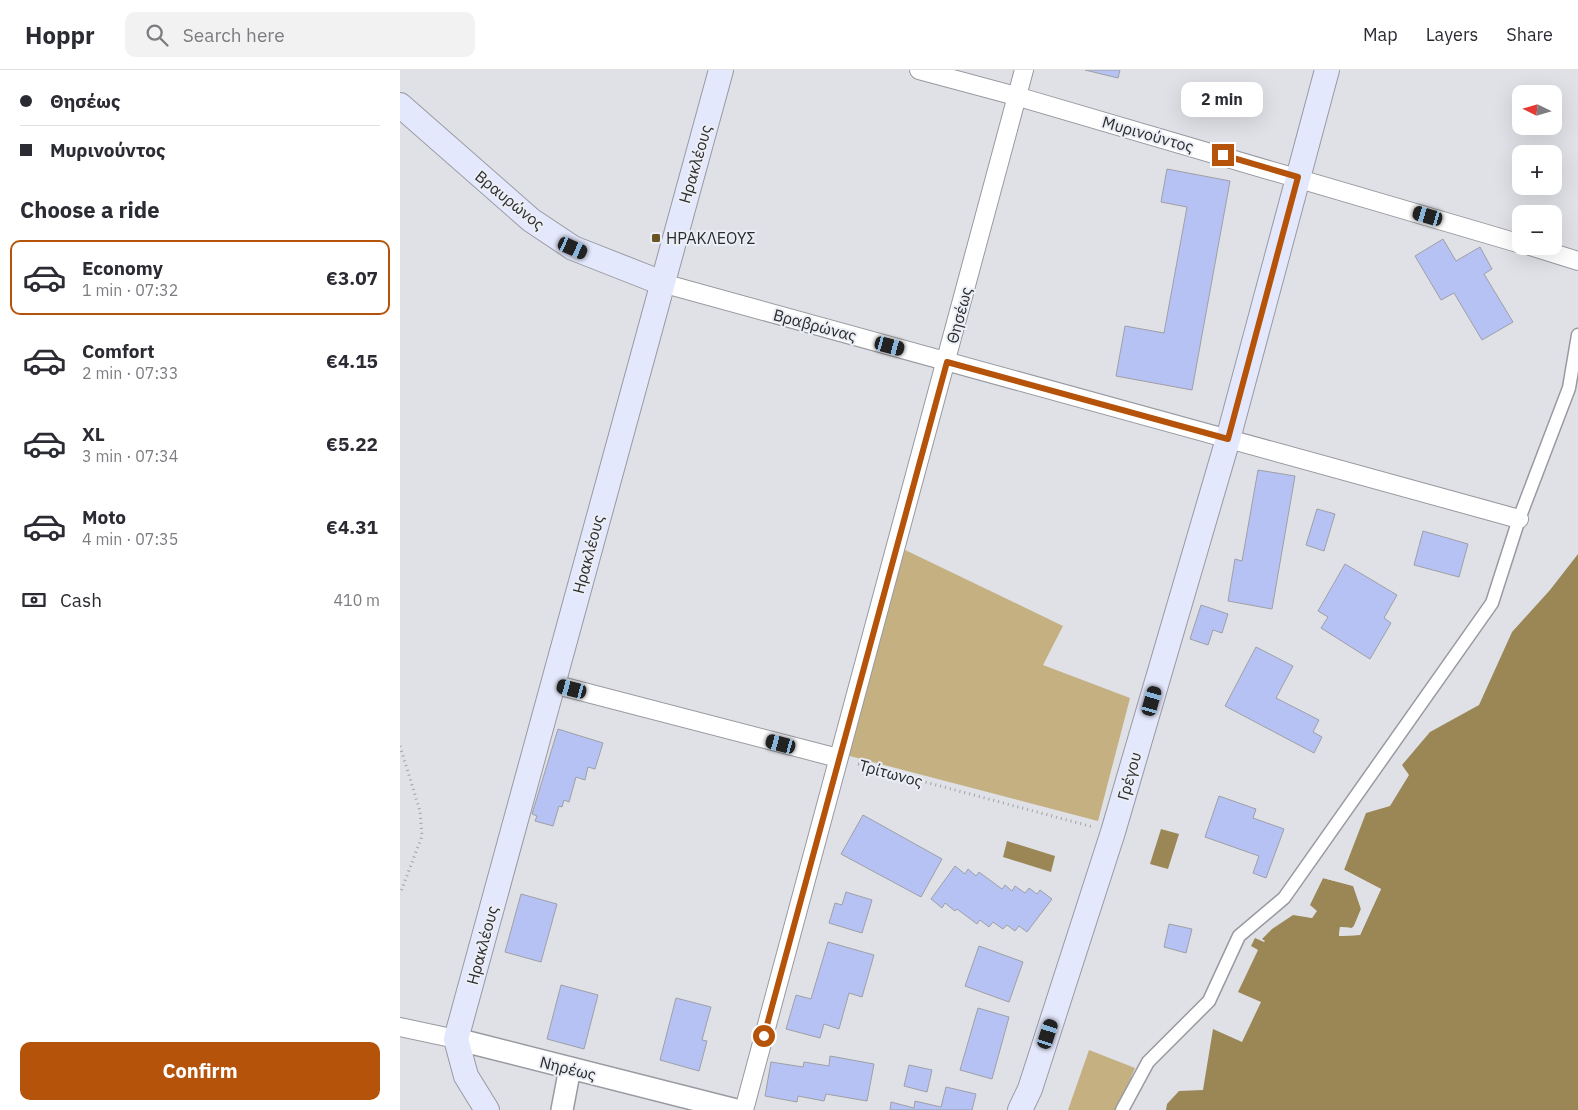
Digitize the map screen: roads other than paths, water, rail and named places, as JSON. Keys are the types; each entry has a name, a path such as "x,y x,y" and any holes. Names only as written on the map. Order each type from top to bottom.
{"main road":[{"name":"Ηρακλέους","path":"456,1039 721,70"},
{"name":"Γρέγου","path":"1020,1110 1030,1090 1113,832 1228,439 1327,70"},
{"name":"Βραυρώνος","path":"400,105 531,220 573,248 662,283"},
{"path":"456,1039 466,1076 487,1110"}],"street":[{"name":"Μυρινούντος","path":"918,70 1016,96 1298,177 1512,241"},
{"name":"Θησέως","path":"744,1110 947,362 1024,70"},
{"path":"1561,255 1578,260"},
{"name":"Βραβρώνας","path":"662,283 1519,519"},
{"path":"1122,1110 1148,1062 1208,1002 1239,936 1284,898 1492,603 1519,519 1569,388 1578,335"},
{"name":"Τρίτωνος","path":"553,684 838,758"},
{"name":"Νηρέως","path":"400,1027 456,1039 736,1110"},
{"path":"562,1110 570,1068"}],"place":[{"name":"ΗΡΑΚΛΕΟΥΣ","path":"656,238"}]}
